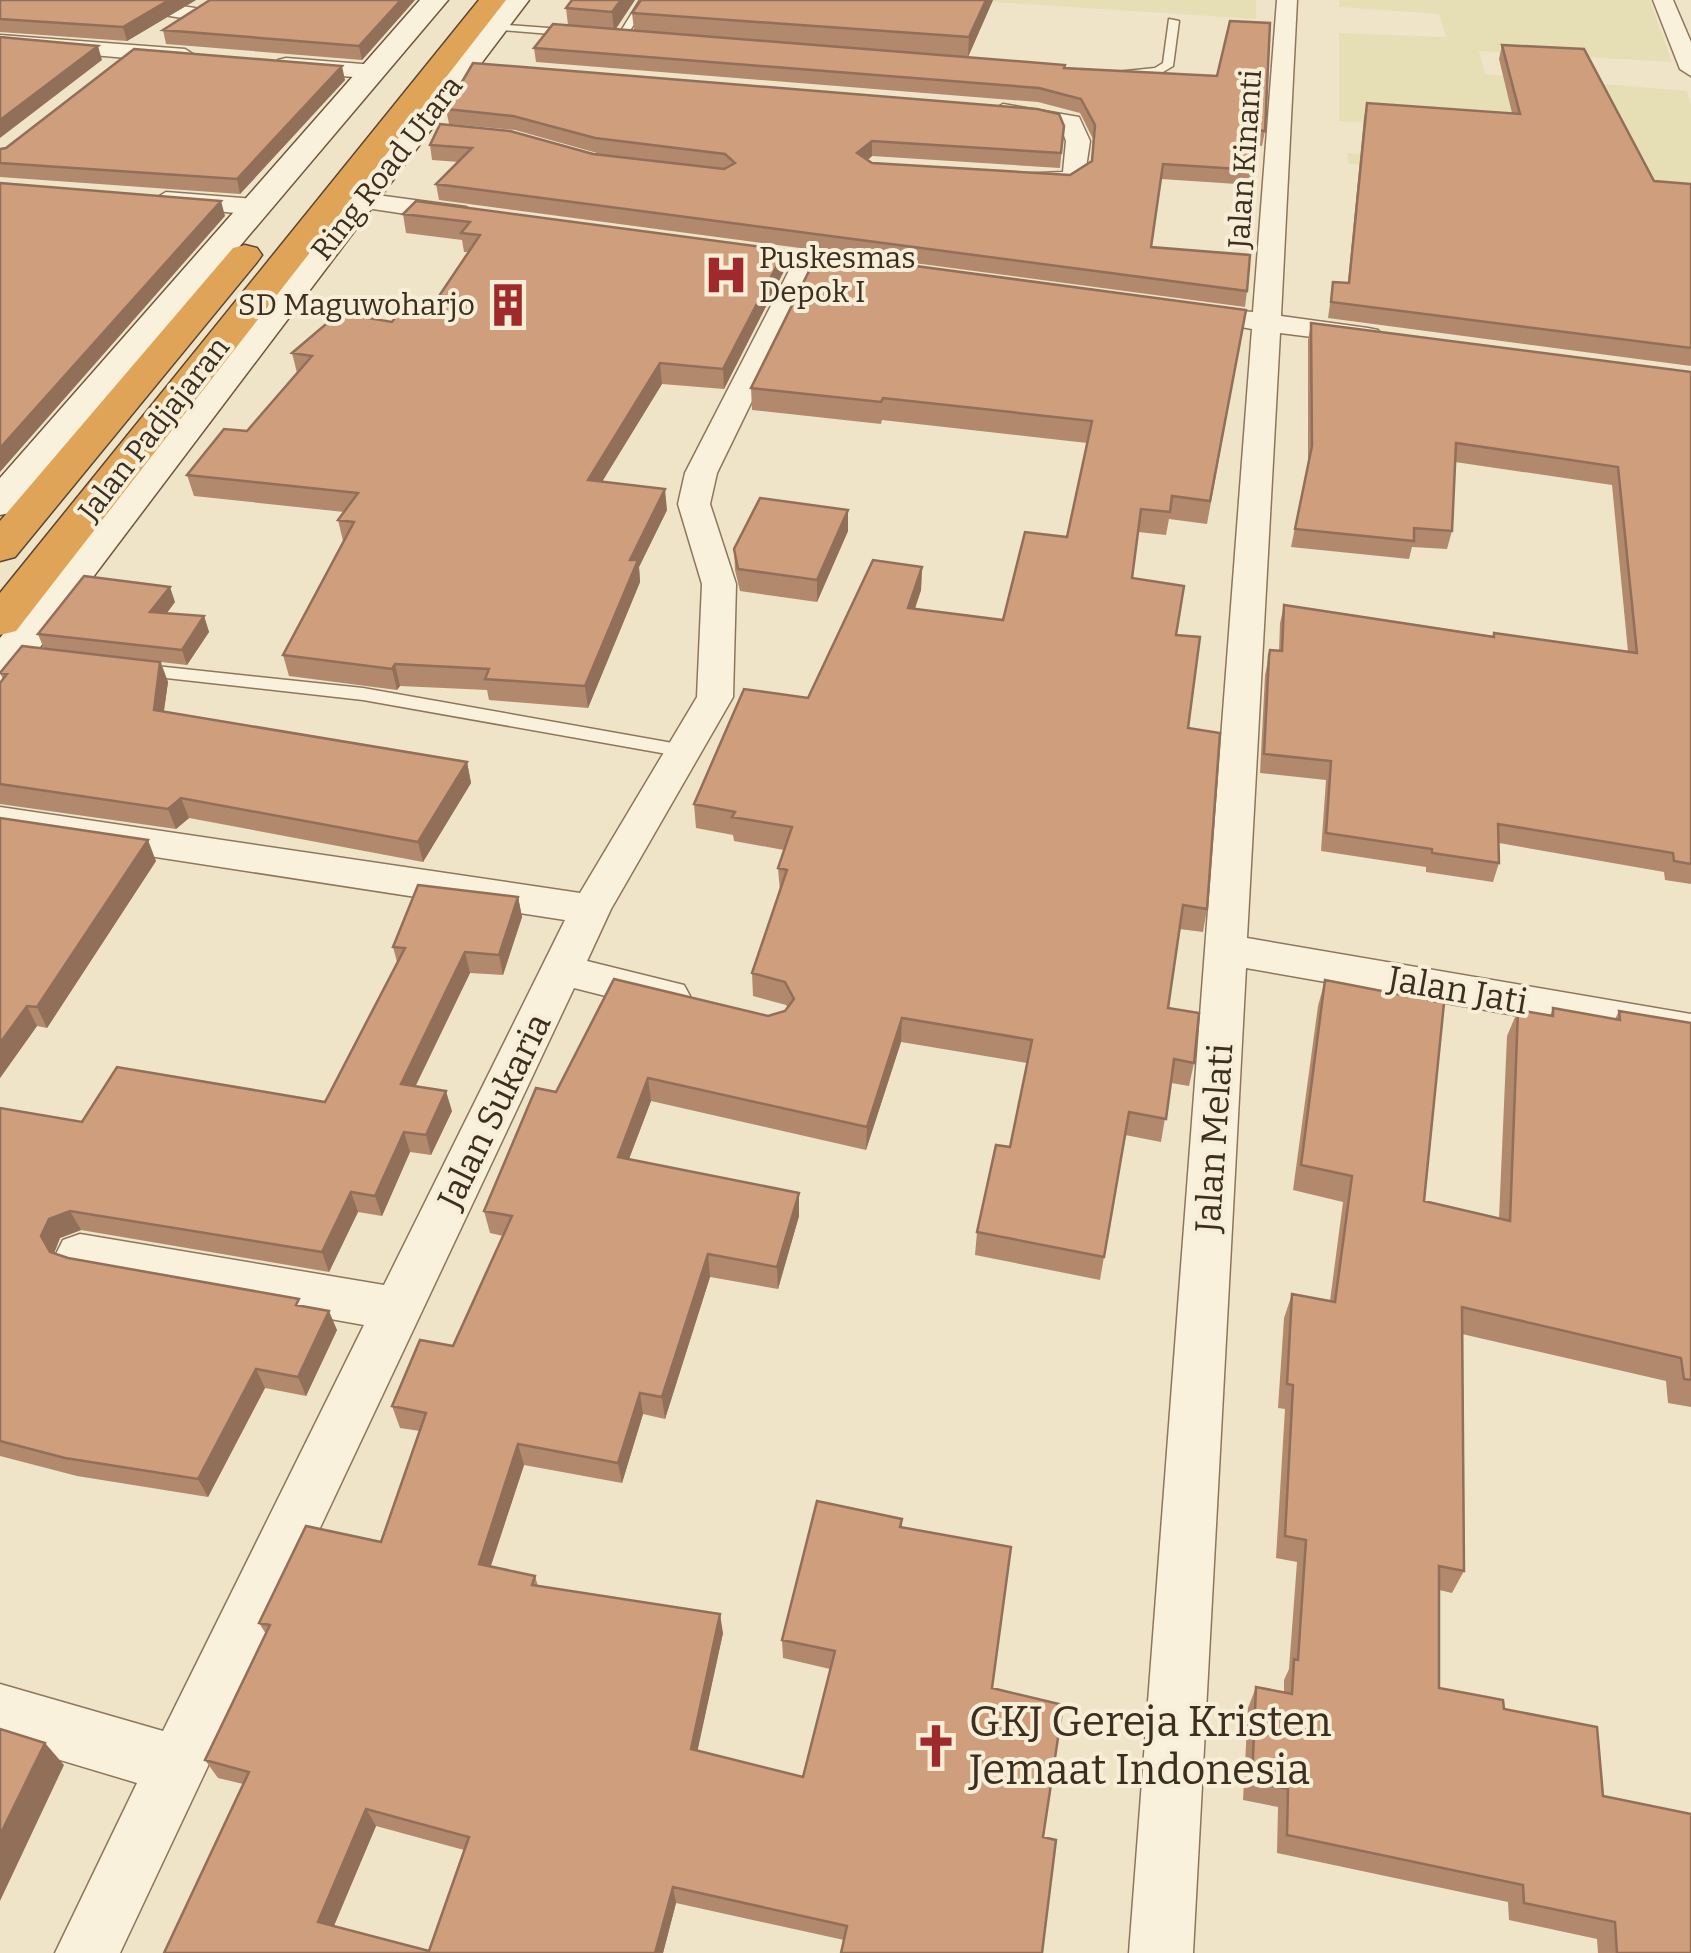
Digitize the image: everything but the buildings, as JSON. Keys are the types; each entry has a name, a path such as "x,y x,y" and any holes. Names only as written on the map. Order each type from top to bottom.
{"highway":[{"path":"284,283 487,10"},
{"name":"Jalan Padjajaran","path":"0,548 142,358 487,10"}],"street":[{"path":"105,72 218,0"},
{"name":"Ring Road Utara","path":"0,503 142,358 255,207 435,0"},
{"name":"Jalan Kinanti","path":"1267,323 1288,0"},
{"path":"1664,0 1691,69"},
{"path":"139,6 196,14"},
{"name":"Ring Road Utara","path":"10,652 284,283 482,69 487,10"},
{"path":"0,42 209,58"},
{"path":"266,63 375,72"},
{"path":"977,109 1037,113 1071,122 1078,141 1075,176 1069,180 999,177"},
{"path":"136,198 255,207"},
{"path":"362,201 497,219"},
{"name":"Jalan Sukaria","path":"87,1953 590,909 715,696 720,584 694,504 702,473 806,261"},
{"path":"1209,315 1402,340"},
{"name":"Jalan Melati","path":"1161,1953 1267,323"},
{"path":"0,820 590,909"},
{"name":"Jalan Jati","path":"1226,949 1691,1030"},
{"path":"562,970 713,1006"},
{"path":"80,1254 397,1309"},
{"path":"0,1713 176,1764"}],"lane":[{"path":"620,37 646,0"},
{"path":"487,10 587,34"},
{"path":"1101,74 1139,74 1169,64 1173,20"},
{"path":"603,36 638,41"},
{"path":"108,667 363,694 684,751"}],"shaded area":[{"path":"962,0 1256,0 1256,19"},
{"path":"1339,0 1650,0 1672,62 1479,51 1485,74 1687,91 1691,104 1691,186 1349,164 1347,153 1532,166 1523,134 1339,121 1339,33 1446,37 1439,14 1339,7"}],"place":[{"name":"Puskesmas Depok I","path":"726,275"},
{"name":"SD Maguwoharjo","path":"508,305"},
{"name":"GKJ Gereja Kristen Jemaat Indonesia","path":"936,1746"}]}
